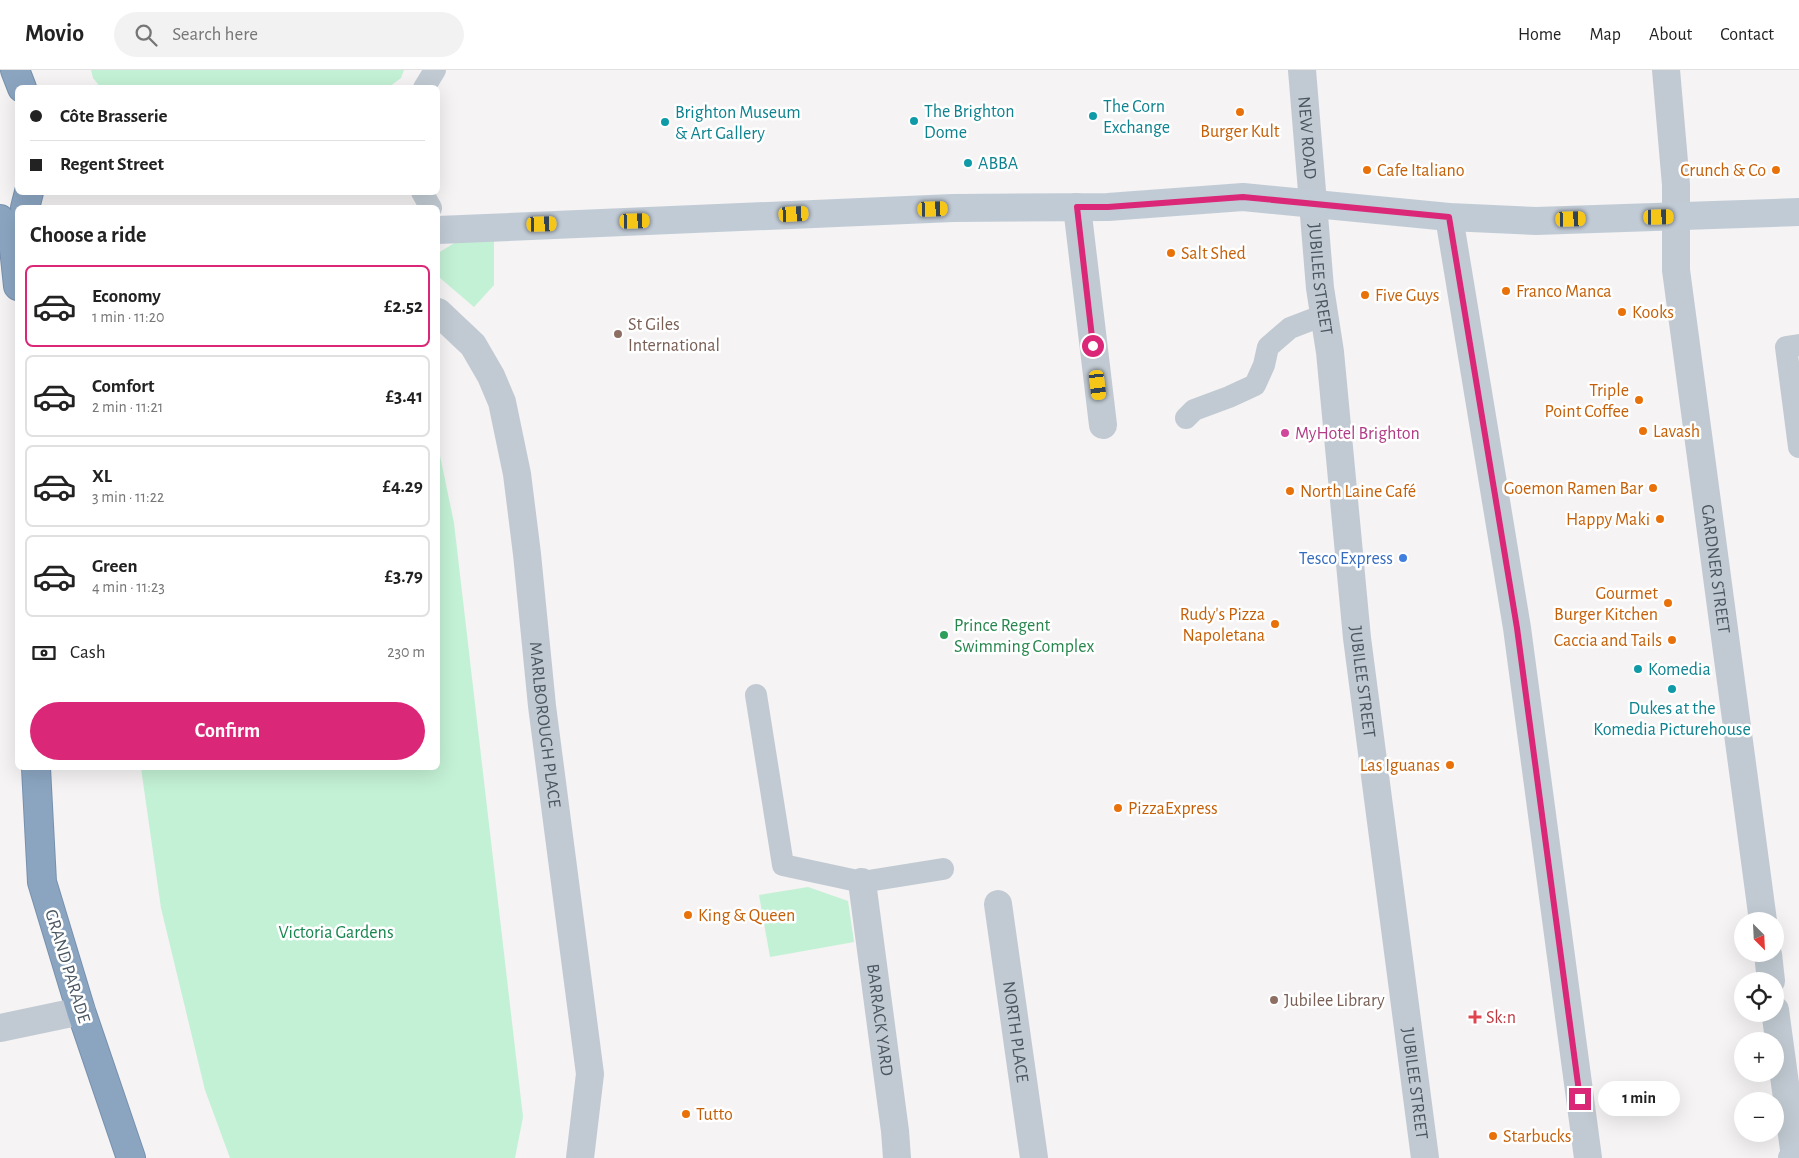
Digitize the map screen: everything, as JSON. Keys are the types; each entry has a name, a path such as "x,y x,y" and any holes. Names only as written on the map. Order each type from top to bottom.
{"highway":[{"path":"15,70 21,85"},
{"path":"0,219 15,242"},
{"name":"GRAND PARADE","path":"36,770 42,882 81,1011 132,1158"}],"street":[{"name":"NEW ROAD","path":"1302,70 1313,204"},
{"name":"GARDNER STREET","path":"1666,70 1676,185 1676,270 1762,912"},
{"path":"440,230 953,208 1108,207 1243,197 1449,217 1536,221 1799,212"},
{"name":"JUBILEE STREET","path":"1313,204 1320,288 1330,352 1357,638 1425,1158"},
{"path":"1077,207 1103,425"},
{"path":"1449,217 1517,628 1588,1158"},
{"name":"MARLBOROUGH PLACE","path":"440,314 473,345 492,376 502,402 517,474 542,706 590,1074 580,1158"},
{"name":"BARRACK YARD","path":"862,882 897,1158"},
{"name":"NORTH PLACE","path":"998,904 1034,1158"},
{"path":"0,1028 81,1011"},
{"path":"1776,1022 1793,1158 1799,1156"}],"lane":[{"path":"426,85 435,70"},
{"path":"1186,418 1194,410 1255,385 1264,365 1268,347 1290,328 1324,315"},
{"path":"1799,345 1786,347 1799,447"},
{"path":"756,695 783,865 862,882 943,869"}],"green space":[{"path":"91,70 404,70 401,78 392,85 99,85 93,78"},
{"path":"494,236 494,285 474,307 440,278 440,252 461,239"},
{"name":"Victoria Gardens","path":"440,456 454,523 523,1117 515,1158 230,1158 205,1090 161,908 141,770 440,770"},
{"path":"808,887 848,901 854,942 770,957 759,895"}],"place":[{"name":"Burger Kult","path":"1240,112"},
{"name":"The Corn Exchange","path":"1093,116"},
{"name":"The Brighton Dome","path":"914,121"},
{"name":"Brighton Museum & Art Gallery","path":"665,122"},
{"name":"ABBA","path":"968,163"},
{"name":"Cafe Italiano","path":"1367,170"},
{"name":"Crunch & Co","path":"1776,170"},
{"name":"Salt Shed","path":"1171,253"},
{"name":"Franco Manca","path":"1506,291"},
{"name":"Five Guys","path":"1365,295"},
{"name":"Kooks","path":"1622,312"},
{"name":"St Giles International","path":"618,334"},
{"name":"Triple Point Coffee","path":"1639,400"},
{"name":"Lavash","path":"1643,431"},
{"name":"MyHotel Brighton","path":"1285,433"},
{"name":"Goemon Ramen Bar","path":"1653,488"},
{"name":"North Laine Café","path":"1290,491"},
{"name":"Happy Maki","path":"1660,519"},
{"name":"Tesco Express","path":"1403,558"},
{"name":"Gourmet Burger Kitchen","path":"1668,603"},
{"name":"Rudy's Pizza Napoletana","path":"1275,624"},
{"name":"Prince Regent Swimming Complex","path":"944,635"},
{"name":"Caccia and Tails","path":"1672,640"},
{"name":"Komedia","path":"1638,669"},
{"name":"Dukes at the Komedia Picturehouse","path":"1672,689"},
{"name":"Las Iguanas","path":"1450,765"},
{"name":"PizzaExpress","path":"1118,808"},
{"name":"King & Queen","path":"688,915"},
{"name":"Jubilee Library","path":"1274,1000"},
{"name":"Sk:n","path":"1475,1017"},
{"name":"Tutto","path":"686,1114"},
{"name":"Starbucks","path":"1493,1136"}],"route":[{"path":"1093,346 1077,207 1108,207 1243,197 1449,217 1517,628 1580,1099"}]}
